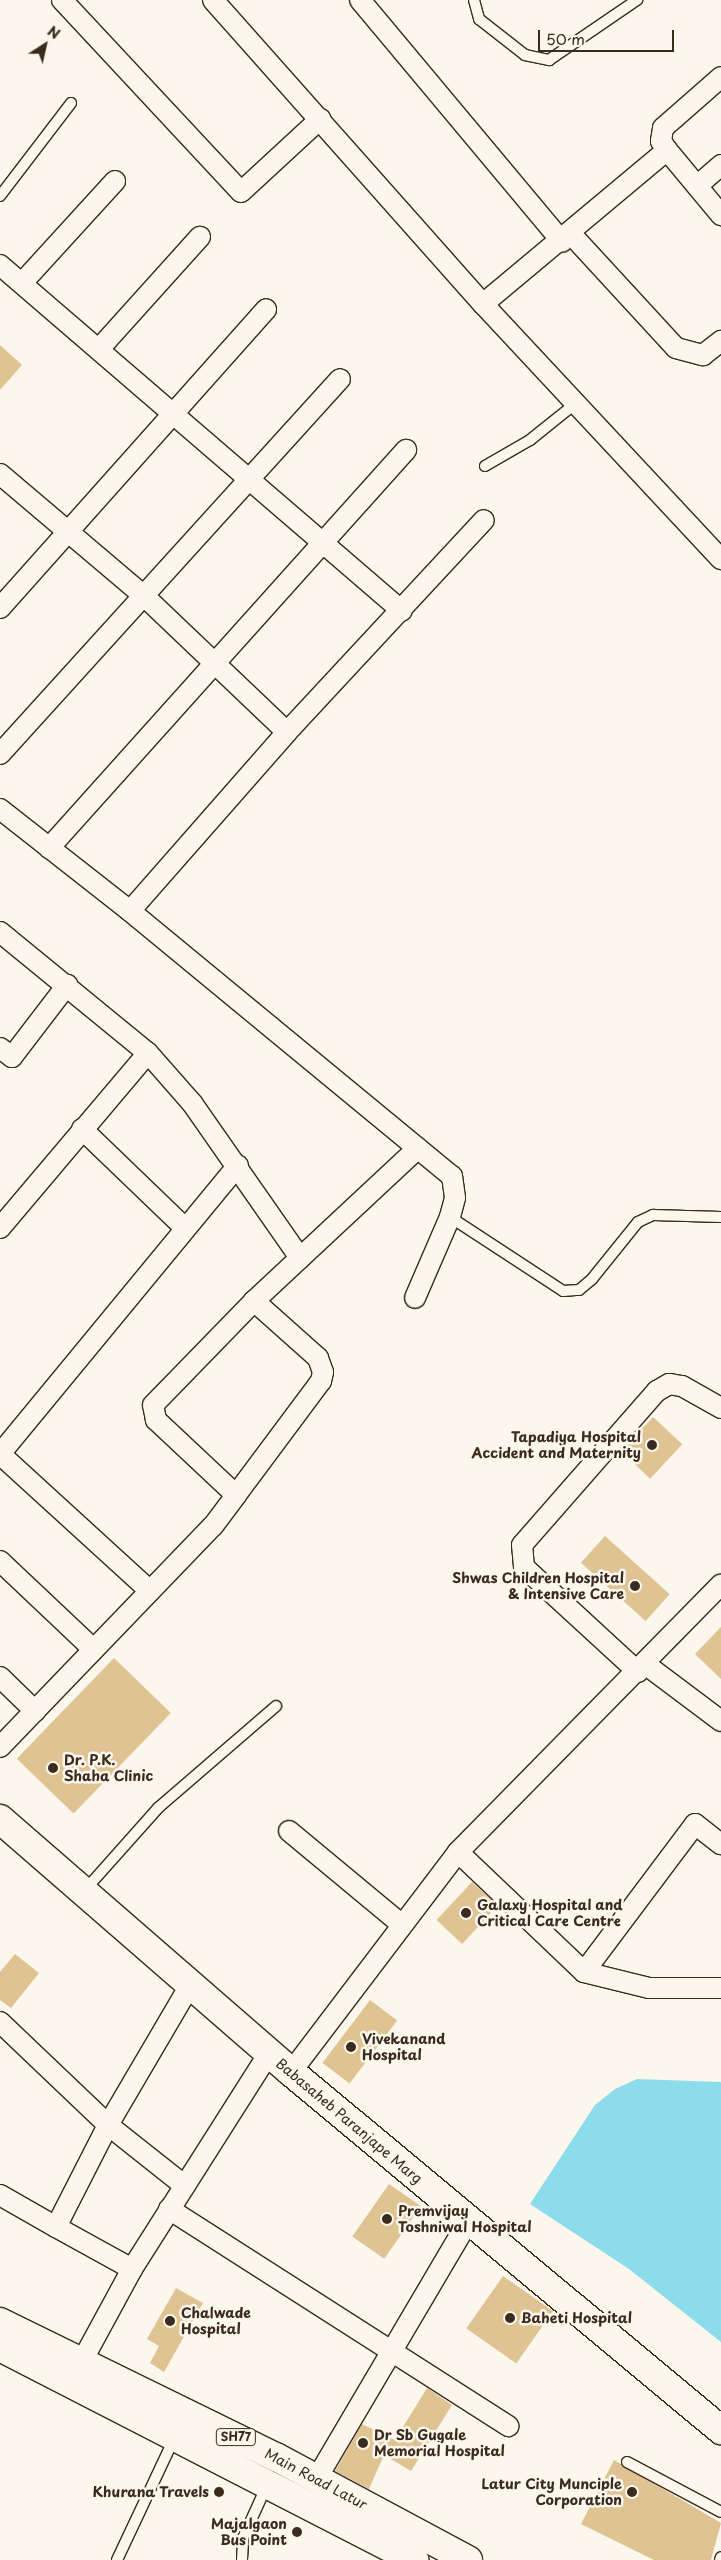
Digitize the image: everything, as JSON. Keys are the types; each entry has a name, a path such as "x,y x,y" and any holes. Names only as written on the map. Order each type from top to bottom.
{"main road":[{"name":"Babasaheb Paranjape Marg","path":"0,1819 85,1890 190,1985 291,2072 468,2222 721,2430"},
{"name":"Main Road Latur","path":"0,2322 81,2364 181,2424 269,2482 415,2560"},
{"name":"Main Road Latur","path":"0,2347 181,2424 317,2478 468,2560"}],"street":[{"path":"62,0 241,192 320,119"},
{"path":"213,0 483,304 721,558"},
{"path":"360,0 567,238 676,348 703,355 721,341"},
{"path":"721,77 663,128 661,141 721,215"},
{"path":"483,304 567,238 667,150"},
{"path":"697,186 721,165"},
{"path":"22,283 115,181"},
{"path":"99,349 200,237"},
{"path":"0,265 402,611"},
{"path":"0,608 175,414 266,309"},
{"path":"0,754 252,480 340,378"},
{"path":"49,848 406,450"},
{"path":"0,474 144,596 217,662 287,732"},
{"path":"130,911 287,732 402,611 484,520"},
{"path":"0,809 130,911 452,1176 455,1198 450,1217 415,1298"},
{"path":"0,932 148,1053 238,1165 300,1258"},
{"path":"0,1048 12,1057 67,985"},
{"path":"0,1228 148,1053"},
{"path":"82,1130 185,1228"},
{"path":"236,1495 152,1412 158,1398 254,1301 418,1148"},
{"path":"150,1591 0,1454 238,1165"},
{"path":"0,1747 150,1591 236,1495 323,1372 318,1358 254,1301"},
{"path":"721,1408 682,1386 669,1384 657,1391 522,1545 524,1567 641,1668 721,1721"},
{"path":"0,1561 94,1650"},
{"path":"291,2072 401,1924 458,1852 641,1668 721,1584"},
{"path":"0,1677 35,1711"},
{"path":"584,1972 695,1824 721,1844"},
{"path":"289,1831 401,1924"},
{"path":"458,1852 584,1972 649,1988 721,1988"},
{"path":"56,2227 108,2125 190,1985"},
{"path":"0,2022 108,2125 185,2186"},
{"path":"81,2364 132,2269 268,2052"},
{"path":"0,2195 132,2269"},
{"path":"169,2209 388,2351 508,2426"},
{"path":"317,2478 388,2351 468,2222"}],"lane":[{"path":"474,0 479,19 525,55 549,60 637,0"},
{"path":"0,196 71,103"},
{"path":"486,466 530,440 576,403"},
{"path":"450,1217 563,1291 579,1290 592,1279 638,1222 653,1215 721,1217"},
{"path":"85,1890 158,1808 276,1706"},
{"path":"117,2560 181,2424"},
{"path":"627,2462 721,2512"},
{"path":"242,2560 243,2538 269,2482"}],"water":[{"path":"637,2079 721,2082 721,2342 629,2269 530,2204 595,2105 615,2089"}],"building":[{"path":"0,345 22,365 0,390"},
{"path":"653,1417 682,1444 650,1479 621,1451"},
{"path":"605,1536 670,1594 646,1621 581,1563"},
{"path":"721,1627 721,1679 695,1654"},
{"path":"114,1658 171,1713 74,1814 17,1759"},
{"path":"472,1882 498,1906 462,1944 437,1920"},
{"path":"15,1954 39,1973 11,2008 0,2000 0,1972"},
{"path":"370,2000 397,2020 350,2084 322,2063"},
{"path":"389,2184 421,2206 384,2259 352,2236"},
{"path":"503,2276 553,2311 516,2363 466,2328"},
{"path":"176,2288 203,2303 164,2372 150,2363 159,2346 147,2339"},
{"path":"427,2388 452,2405 411,2471 384,2455 369,2489 335,2471 362,2424 395,2440"},
{"name":"Latur City Munciple Corporation","path":"614,2460 721,2523 711,2560 654,2560 581,2524"}],"place":[{"name":"Tapadiya Hospital Accident and Maternity","path":"652,1445"},
{"name":"Shwas Children Hospital & Intensive Care","path":"635,1586"},
{"name":"Dr. P.K. Shaha Clinic","path":"53,1768"},
{"name":"Galaxy Hospital and Critical Care Centre","path":"466,1913"},
{"name":"Vivekanand Hospital","path":"351,2047"},
{"name":"Premvijay Toshniwal Hospital","path":"387,2219"},
{"name":"Baheti Hospital","path":"510,2318"},
{"name":"Chalwade Hospital","path":"170,2321"},
{"name":"Dr Sb Gugale Memorial Hospital","path":"363,2443"},
{"name":"Khurana Travels","path":"219,2492"},
{"name":"Latur City Munciple Corporation","path":"632,2492"},
{"name":"Majalgaon Bus Point","path":"297,2532"}]}
